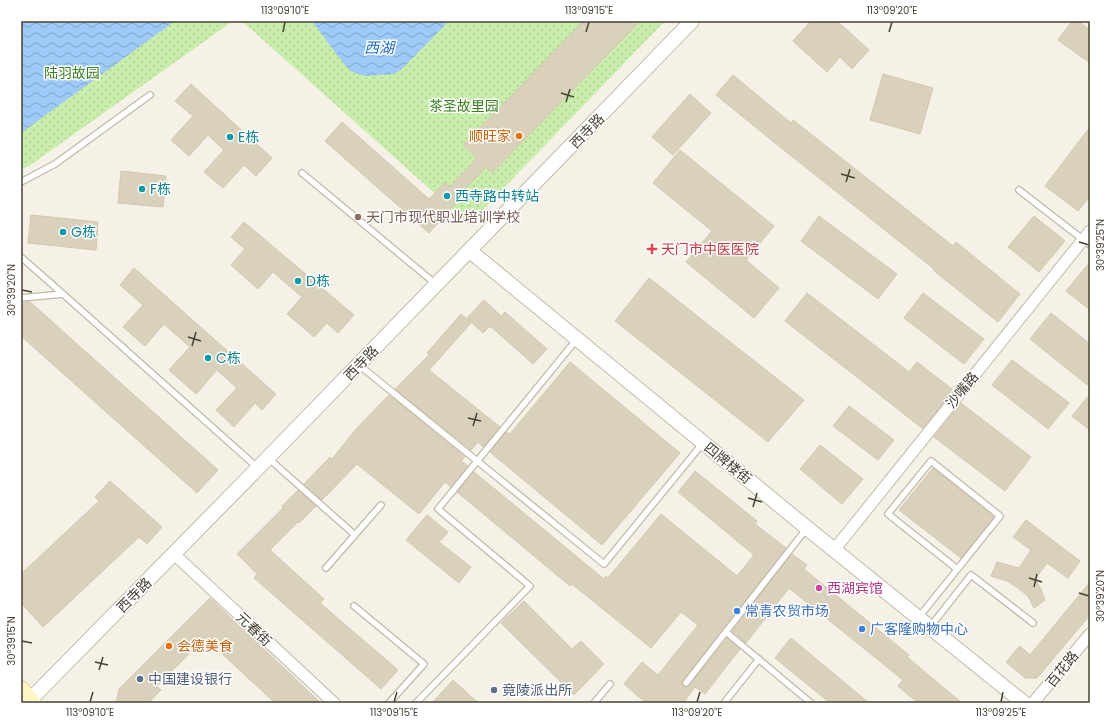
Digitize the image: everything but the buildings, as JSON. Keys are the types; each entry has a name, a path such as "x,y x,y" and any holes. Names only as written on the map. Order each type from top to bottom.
{"street":[{"name":"西寺路","path":"28,699 174,554 692,21"},
{"name":"沙嘴路","path":"834,550 1088,239"},
{"name":"四牌楼街","path":"470,251 807,528 1024,703"},
{"name":"元春街","path":"174,554 334,703"},
{"name":"百花路","path":"1033,703 1090,634"}],"lane":[{"path":"21,182 55,164 150,95"},
{"path":"302,173 437,285"},
{"path":"1019,190 1088,239"},
{"path":"21,257 263,463 355,535"},
{"path":"21,298 63,294"},
{"path":"416,703 530,586 438,510 577,340"},
{"path":"359,365 604,564 703,443"},
{"path":"918,618 1000,516 931,461 888,514 957,569"},
{"path":"326,568 381,505"},
{"path":"686,682 807,528"},
{"path":"930,627 972,575 1033,623"},
{"path":"354,606 424,664 389,703"},
{"path":"726,632 811,703"},
{"path":"724,703 759,659"},
{"path":"594,703 610,684"}],"green space":[{"name":"陆羽故园","path":"21,21 233,21 29,166 21,170"},
{"name":"茶圣故里园","path":"242,21 665,21 469,224"}],"water":[{"path":"21,21 175,21 21,133"},
{"name":"西湖","path":"312,21 449,21 402,69 394,74 367,76 351,71 347,67"}],"place":[{"name":"顺旺家","path":"519,136"},
{"name":"E栋","path":"230,137"},
{"name":"F栋","path":"142,189"},
{"name":"西寺路中转站","path":"447,196"},
{"name":"天门市现代职业培训学校","path":"358,217"},
{"name":"G栋","path":"63,232"},
{"name":"天门市中医医院","path":"652,249"},
{"name":"D栋","path":"298,281"},
{"name":"C栋","path":"208,358"},
{"name":"西湖宾馆","path":"819,588"},
{"name":"常青农贸市场","path":"737,611"},
{"name":"广客隆购物中心","path":"862,629"},
{"name":"会德美食","path":"169,646"},
{"name":"中国建设银行","path":"140,679"},
{"name":"竟陵派出所","path":"494,690"}]}
